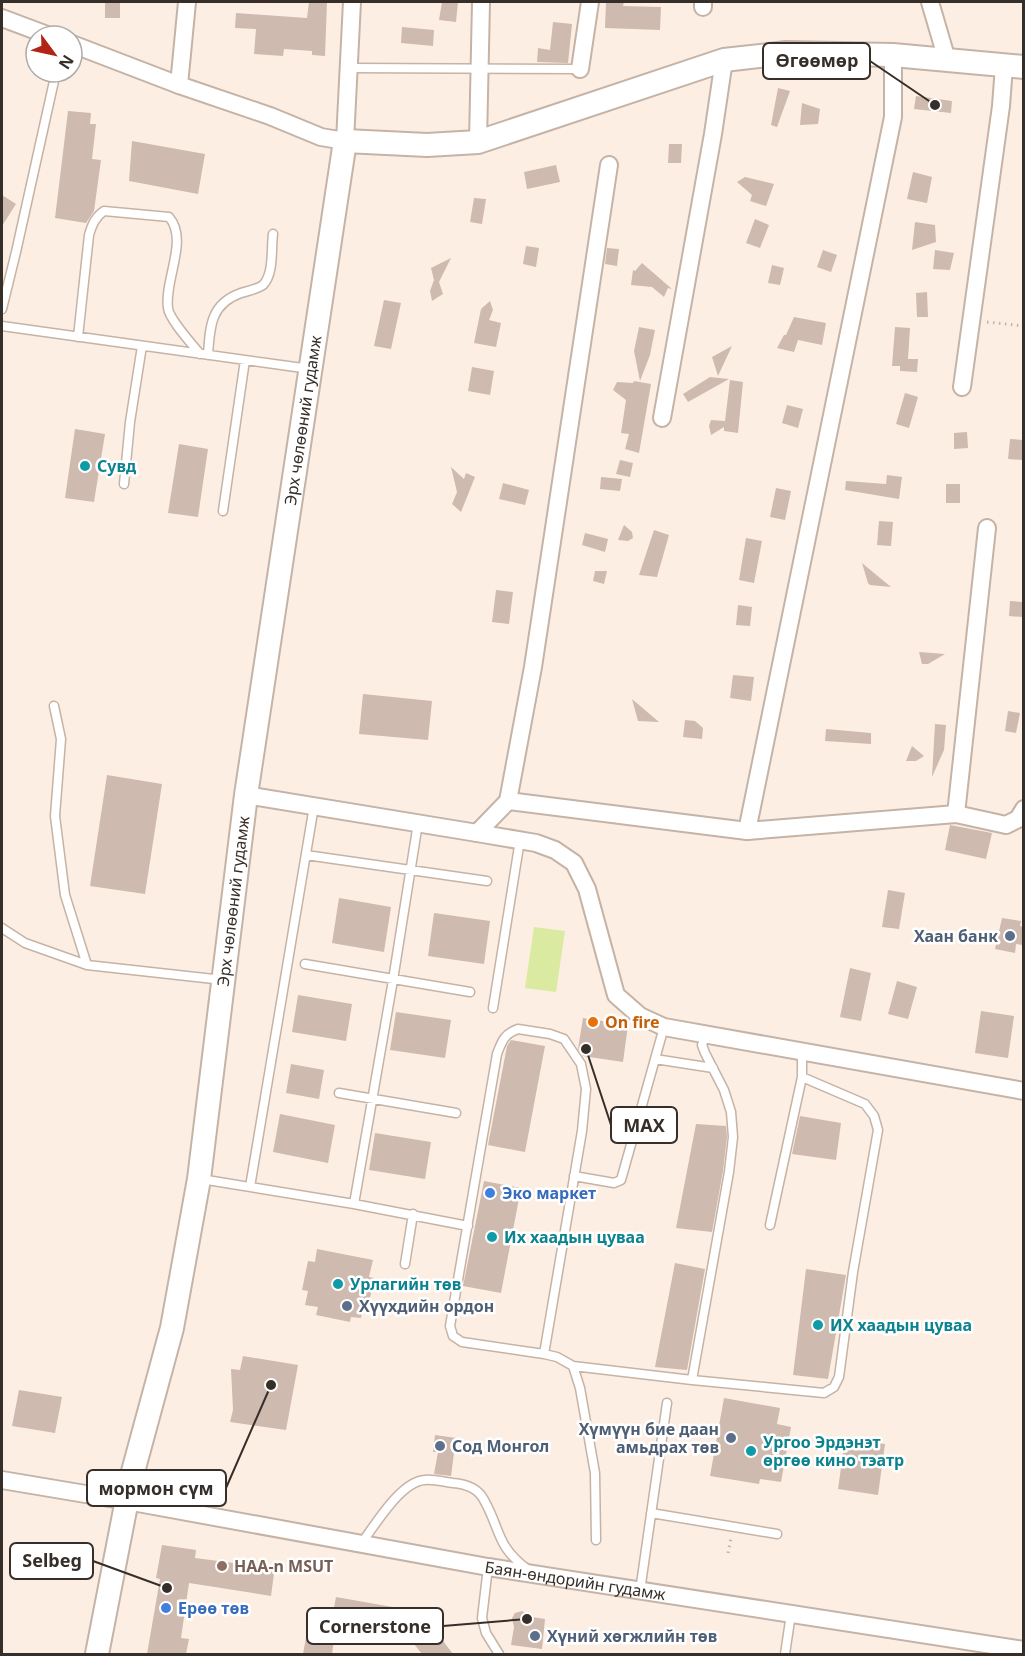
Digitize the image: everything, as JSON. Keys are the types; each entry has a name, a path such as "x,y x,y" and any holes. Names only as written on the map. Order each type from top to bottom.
{"main road":[{"path":"345,141 427,145 478,142 724,60 786,53 894,55 1014,67"},
{"name":"Эрх чөлөөний гудамж","path":"97,1654 131,1479 172,1328 199,1179 246,795 345,141"}],"street":[{"path":"178,85 187,2"},
{"path":"84,49 178,85 270,116 321,137 345,141 351,2"},
{"path":"478,142 481,2"},
{"path":"580,69 590,2"},
{"path":"930,2 947,60"},
{"path":"2,18 24,26"},
{"path":"747,831 893,117 894,55"},
{"path":"662,418 711,146 724,60"},
{"path":"962,387 1001,106 1014,67"},
{"path":"477,833 508,801 533,667 609,165"},
{"path":"956,814 987,528"},
{"path":"246,795 520,840 555,850 574,864 587,889 616,995 640,1016 664,1027 1023,1091"},
{"path":"508,801 747,831 956,814 1006,825 1018,819 1023,809"},
{"name":"Баян-өндорийн гудамж","path":"2,1480 535,1575 1023,1650"}],"lane":[{"path":"349,68 580,69"},
{"path":"2,309 53,84"},
{"path":"78,337 92,224 104,211 169,217 175,224 178,235 168,310 204,354"},
{"path":"204,354 211,321 216,312 229,297 262,286 269,274 273,234"},
{"path":"2,326 310,369"},
{"path":"124,484 130,422 142,346"},
{"path":"223,511 245,360"},
{"path":"54,706 61,740 55,816 65,895 87,965"},
{"path":"250,1187 314,805"},
{"path":"354,1204 418,822"},
{"path":"493,1008 520,840"},
{"path":"306,855 487,881"},
{"path":"2,928 25,943 87,965 224,981"},
{"path":"305,964 470,992"},
{"path":"574,1176 614,1183 621,1180 664,1027"},
{"path":"544,1354 582,1131 586,1089 581,1064 564,1039 550,1034 518,1029 508,1032 497,1054 450,1326 453,1336 462,1342 544,1354 557,1357 573,1366 824,1393 834,1388 839,1377 853,1272 878,1130 874,1116 865,1104 802,1077"},
{"path":"692,1380 729,1172 733,1137 731,1112 724,1090 702,1045 705,1036"},
{"path":"770,1225 802,1077 802,1053"},
{"path":"655,1059 713,1068"},
{"path":"339,1093 456,1113"},
{"path":"199,1179 412,1214 468,1226"},
{"path":"405,1264 412,1214"},
{"path":"573,1366 580,1388 595,1473 596,1540"},
{"path":"640,1591 667,1403"},
{"path":"362,1544 395,1500 407,1488 425,1480 461,1484 477,1491 483,1498 504,1547 535,1575"},
{"path":"651,1513 777,1534"},
{"path":"488,1567 482,1618 486,1633 499,1654"},
{"path":"785,1654 791,1614"}],"path":[{"path":"972,320 1023,326"},
{"path":"728,1553 731,1538"}],"green space":[{"path":"534,927 565,931 556,992 525,988"}],"building":[{"path":"105,2 120,2 120,18 105,18"},
{"path":"309,2 327,2 325,56 312,55 312,51 284,49 283,56 254,54 256,29 235,28 236,13 307,18"},
{"path":"442,2 458,2 456,22 439,20"},
{"path":"606,2 624,2 623,6 661,7 660,30 605,28"},
{"path":"553,22 572,24 568,63 537,62 538,48 550,50"},
{"path":"402,27 434,30 433,46 401,43"},
{"path":"778,88 790,91 777,127 771,125"},
{"path":"916,96 952,101 951,113 914,109"},
{"path":"802,103 820,109 818,124 800,125"},
{"path":"68,111 91,113 90,124 96,124 92,159 101,160 94,211 86,223 55,218"},
{"path":"132,141 205,154 198,194 129,181"},
{"path":"669,144 682,144 681,163 668,163"},
{"path":"556,165 560,182 527,189 524,172"},
{"path":"913,172 932,177 927,203 907,199"},
{"path":"745,177 774,184 766,206 750,201 752,195 737,182"},
{"path":"2,195 16,204 2,226"},
{"path":"474,198 486,199 482,224 470,222"},
{"path":"755,219 769,225 760,248 746,243"},
{"path":"915,222 935,225 936,242 912,250"},
{"path":"526,246 539,248 536,267 523,264"},
{"path":"607,248 619,249 617,266 605,264"},
{"path":"823,250 837,255 831,272 817,267"},
{"path":"935,250 954,253 950,270 933,269"},
{"path":"451,258 439,282 443,294 432,301 430,291 434,280 431,268"},
{"path":"642,263 672,289 668,288 664,297 652,287 631,285 633,270 635,271"},
{"path":"772,265 784,268 780,285 768,283"},
{"path":"927,292 928,317 917,317 916,293"},
{"path":"384,300 401,303 391,349 374,346"},
{"path":"490,301 493,310 489,320 501,323 496,347 474,343 481,309"},
{"path":"794,317 826,323 822,345 798,340 794,352 777,348"},
{"path":"639,327 655,330 650,355 640,381 634,351"},
{"path":"895,327 910,328 908,359 918,359 917,372 900,371 900,366 892,366"},
{"path":"732,346 718,376 712,357"},
{"path":"472,367 494,371 490,395 468,391"},
{"path":"710,377 729,379 688,402 683,394"},
{"path":"730,380 743,382 738,433 724,431 724,427 711,435 709,426 711,420 725,421"},
{"path":"634,381 651,384 639,453 625,449 629,434 621,433 626,400 613,390 617,382 633,383"},
{"path":"905,393 918,397 909,428 896,424"},
{"path":"787,405 803,409 798,428 782,423"},
{"name":"Сувд","path":"75,429 105,434 94,502 65,498"},
{"path":"967,432 968,448 954,449 954,433"},
{"path":"1010,439 1023,440 1023,460 1008,459"},
{"path":"179,444 208,449 198,517 168,513"},
{"path":"620,460 633,463 630,477 616,474"},
{"path":"451,467 464,479 466,473 475,477 461,512 452,504 457,492"},
{"path":"887,475 902,477 899,499 845,490 846,481 886,484"},
{"path":"601,477 622,479 620,491 600,489"},
{"path":"503,483 529,490 525,505 499,499"},
{"path":"946,484 960,484 960,503 946,503"},
{"path":"776,488 791,491 785,520 770,517"},
{"path":"879,521 893,522 891,546 877,545"},
{"path":"624,525 632,532 633,538 628,541 618,540"},
{"path":"654,530 669,535 657,577 639,575"},
{"path":"585,533 608,539 605,552 582,545"},
{"path":"746,538 762,541 754,583 739,580"},
{"path":"862,563 891,587 870,585"},
{"path":"595,571 607,571 604,584 593,581"},
{"path":"496,590 513,592 509,624 492,622"},
{"path":"1010,601 1023,602 1023,617 1009,616"},
{"path":"738,605 752,607 750,626 736,625"},
{"path":"919,652 945,654 928,664 922,664"},
{"path":"733,675 754,677 751,701 730,698"},
{"path":"363,694 432,701 428,740 359,734"},
{"path":"632,699 659,722 638,721"},
{"path":"1008,711 1020,713 1016,733 1005,731"},
{"path":"685,720 695,721 703,728 702,739 683,737"},
{"path":"935,724 946,725 944,750 932,777"},
{"path":"826,729 871,733 871,744 825,741"},
{"path":"912,746 924,756 916,761 906,761"},
{"path":"107,775 162,784 145,894 90,886"},
{"path":"950,825 992,833 986,859 945,850"},
{"path":"888,890 905,893 899,929 882,927"},
{"path":"339,898 391,907 384,952 332,943"},
{"path":"434,913 490,921 484,964 428,956"},
{"path":"1002,918 1021,921 1023,945 1016,944 1015,953 995,949"},
{"path":"850,968 871,973 861,1021 840,1017"},
{"path":"897,981 917,987 908,1019 888,1014"},
{"path":"298,995 352,1004 346,1041 292,1032"},
{"path":"981,1011 1014,1016 1008,1058 975,1053"},
{"path":"396,1012 451,1020 445,1058 390,1050"},
{"path":"583,1018 628,1025 623,1062 583,1056 578,1049"},
{"path":"511,1040 545,1046 525,1152 488,1145 507,1046"},
{"path":"291,1064 324,1070 319,1099 286,1093"},
{"path":"280,1114 335,1125 328,1163 273,1152"},
{"path":"800,1116 841,1123 836,1160 792,1154"},
{"name":"ИХ хаадын цуваа","path":"696,1124 726,1126 723,1171 712,1232 676,1228"},
{"path":"375,1133 431,1142 425,1179 369,1170"},
{"name":"Их хаадын цуваа","path":"484,1181 521,1188 501,1293 463,1286"},
{"name":"Урлагийн төв","path":"317,1249 373,1260 369,1277 374,1278 369,1303 364,1302 361,1318 351,1317 350,1322 316,1315 318,1307 305,1305 308,1291 302,1290 308,1261 315,1262"},
{"name":"Их хаадын цуваа","path":"675,1263 705,1269 687,1370 655,1367"},
{"name":"ИХ хаадын цуваа","path":"806,1269 846,1275 828,1379 793,1375"},
{"path":"243,1356 298,1365 286,1430 230,1422 233,1410 231,1369 240,1370"},
{"path":"19,1390 62,1397 55,1433 12,1426"},
{"name":"Ургоо Эрдэнэт өргөө кино тэатр","path":"724,1398 780,1408 777,1424 791,1427 781,1482 760,1479 759,1484 710,1476"},
{"path":"435,1435 456,1438 451,1476 434,1474 438,1452 433,1452"},
{"path":"845,1439 885,1444 878,1495 838,1489"},
{"path":"162,1545 196,1550 195,1558 234,1563 234,1560 275,1566 271,1596 189,1583 181,1638 189,1639 186,1654 147,1654 160,1579 156,1578"},
{"path":"336,1597 415,1611 410,1639 336,1627 332,1654 303,1654 309,1621 331,1624"},
{"path":"522,1611 532,1617 545,1619 542,1649 511,1645 514,1627 512,1618 515,1613"},
{"path":"430,1624 453,1654 422,1654 410,1639"}],"place":[{"name":"Өгөөмөр","path":"935,105"},
{"name":"Сувд","path":"85,466"},
{"name":"Хаан банк","path":"1010,936"},
{"name":"On fire","path":"593,1022"},
{"name":"МАХ","path":"586,1049"},
{"name":"Эко маркет","path":"490,1193"},
{"name":"Их хаадын цуваа","path":"492,1237"},
{"name":"Урлагийн төв","path":"338,1284"},
{"name":"Хүүхдийн ордон","path":"347,1306"},
{"name":"ИХ хаадын цуваа","path":"818,1325"},
{"name":"мормон сүм","path":"271,1385"},
{"name":"Хүмүүн бие даан амьдрах төв","path":"731,1438"},
{"name":"Сод Монгол","path":"440,1446"},
{"name":"Ургоо Эрдэнэт өргөө кино тэатр","path":"751,1451"},
{"name":"HAA-n MSUT","path":"222,1566"},
{"name":"Selbeg","path":"167,1588"},
{"name":"Ерөө төв","path":"166,1608"},
{"name":"Cornerstone","path":"527,1619"},
{"name":"Хүний хөгжлийн төв","path":"535,1636"}]}
